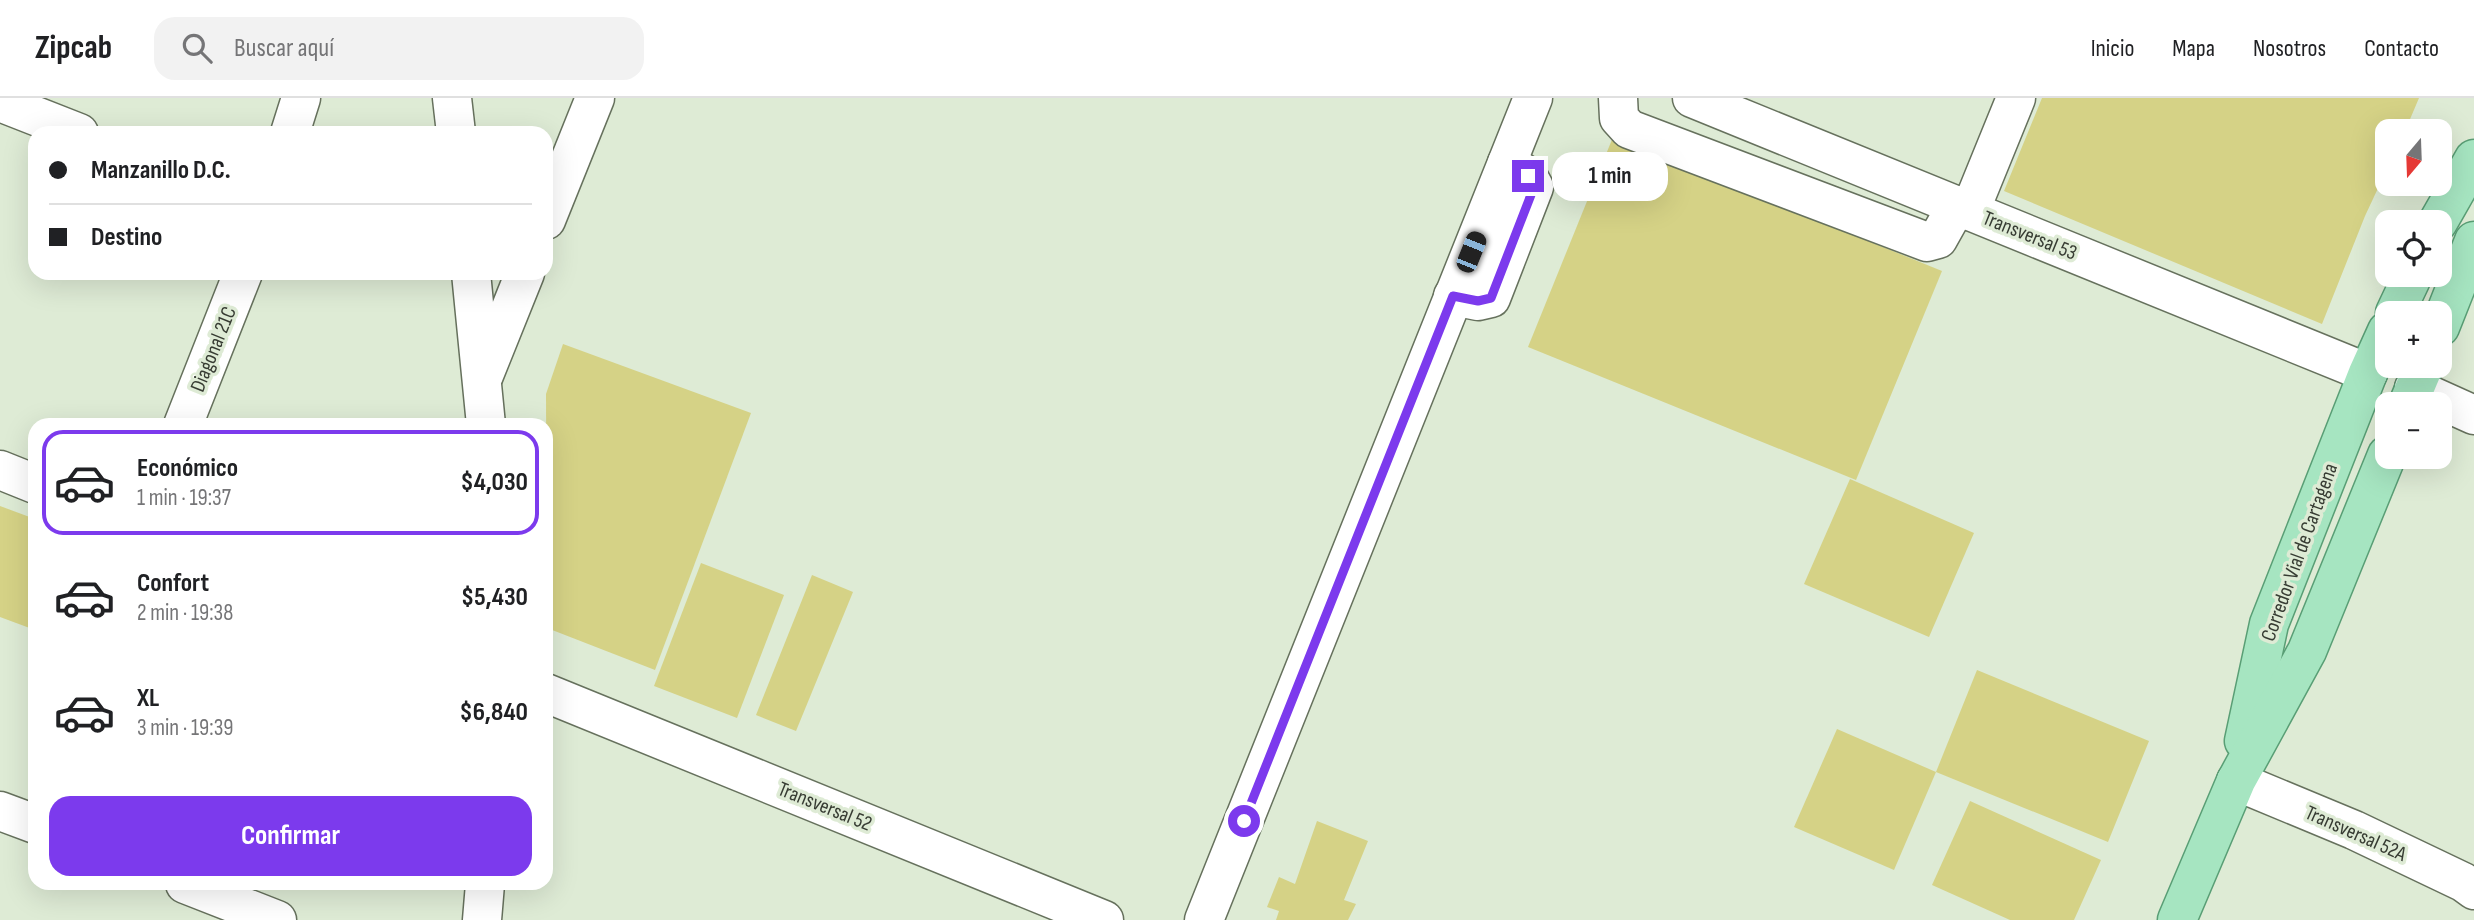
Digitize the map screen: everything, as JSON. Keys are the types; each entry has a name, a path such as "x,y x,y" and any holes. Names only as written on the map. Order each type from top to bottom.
{"main road":[{"path":"2445,210 2474,159"},
{"path":"2450,301 2474,240"},
{"name":"Corredor Vial de Cartagena","path":"2236,781 2269,624 2375,358"},
{"name":"Corredor Vial de Cartagena","path":"2177,920 2236,781 2307,651 2381,469"}],"street":[{"path":"292,126 300,98"},
{"path":"452,98 455,126"},
{"path":"553,203 595,98"},
{"path":"1204,920 1533,98"},
{"path":"1618,98 1619,118 1629,129 1927,242 1938,239 1964,208 2016,98"},
{"name":"Transversal 53","path":"1692,98 2368,373"},
{"path":"0,102 61,126"},
{"name":"Diagonal 21C","path":"186,418 240,280"},
{"path":"472,280 486,418"},
{"path":"483,379 522,280"},
{"path":"2415,386 2474,415"},
{"path":"0,470 28,481"},
{"name":"Transversal 52","path":"553,696 1104,920"},
{"name":"Transversal 52A","path":"2236,781 2354,830 2463,882 2474,890"},
{"path":"200,890 277,920"},
{"path":"482,920 484,890"}],"building":[{"path":"2042,98 2419,98 2410,119 2375,119 2375,195 2322,324 2004,191"},
{"path":"1613,137 1942,271 1856,480 1528,347"},
{"path":"563,344 751,413 655,670 553,630 553,418 546,418 546,394"},
{"path":"1850,479 1974,533 1929,637 1804,584"},
{"path":"0,506 28,516 28,627 0,617"},
{"path":"701,563 784,595 737,718 654,686"},
{"path":"812,575 853,592 796,731 756,715"},
{"path":"1977,670 2149,741 2108,842 1936,772"},
{"path":"1837,729 1936,772 1894,870 1794,827"},
{"path":"1970,801 2101,860 2074,920 2010,920 1932,885"},
{"path":"1317,821 1368,841 1344,900 1356,904 1348,920 1276,920 1279,911 1267,907 1279,877 1295,884"}],"route":[{"path":"1244,821 1453,296 1478,301 1491,298 1534,187 1528,176"}]}
